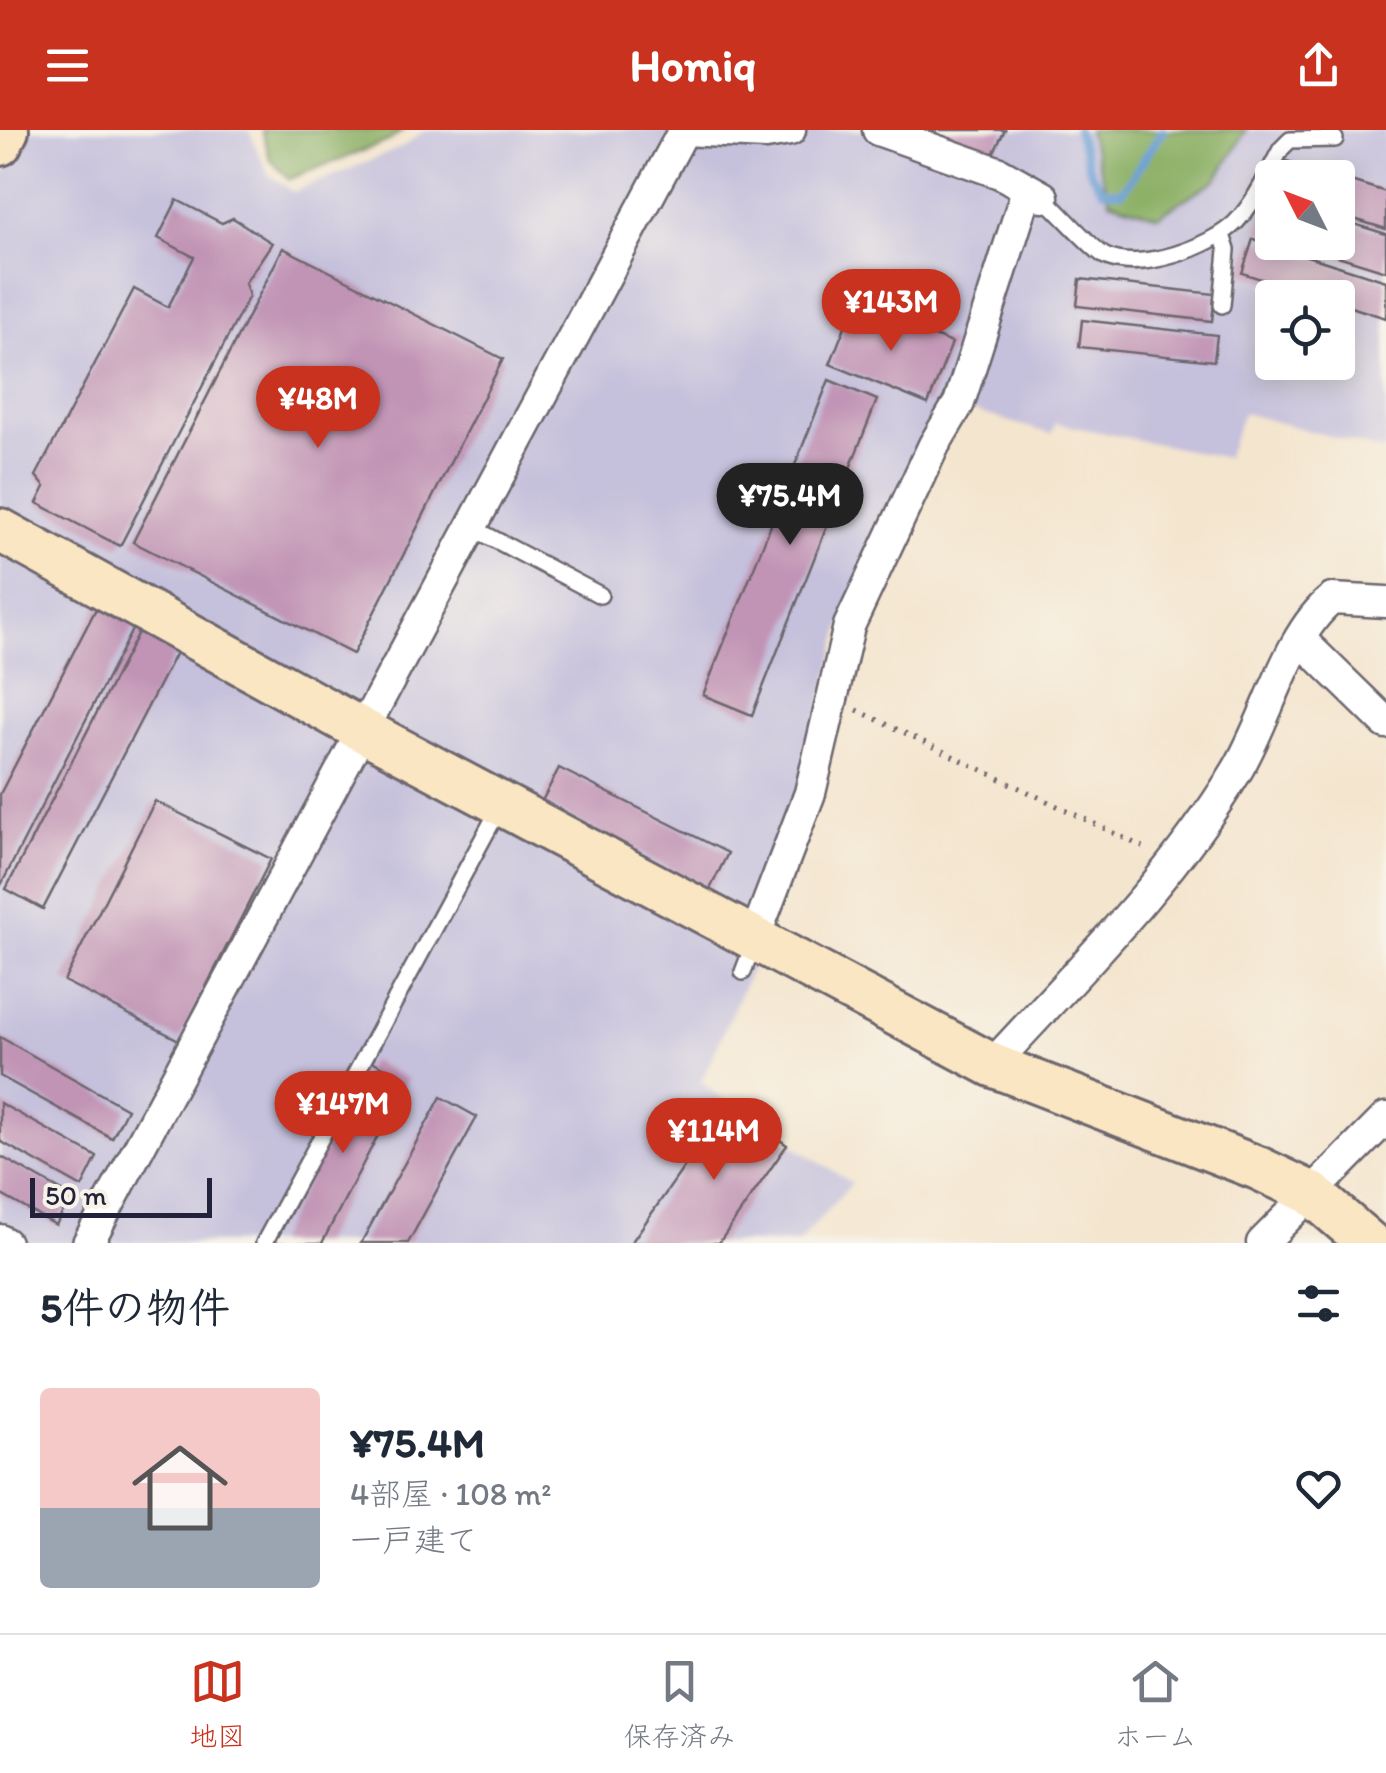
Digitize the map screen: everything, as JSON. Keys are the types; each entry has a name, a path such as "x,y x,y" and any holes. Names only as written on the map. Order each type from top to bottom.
{"street":[{"path":"0,144 8,130"},
{"path":"88,1243 684,130 766,134 790,130"},
{"path":"748,956 810,793 849,626 934,444 958,403 1022,179 878,130"},
{"path":"0,530 502,804 748,956 992,1066 1258,1168 1311,1193 1369,1243"},
{"path":"992,1066 1174,862 1238,770 1310,618 1332,599 1386,602"},
{"path":"1302,640 1386,723"},
{"path":"1262,1243 1386,1118"}],"lane":[{"path":"1022,179 1102,255 1124,261 1160,257 1222,235 1240,218 1290,140 1334,139"},
{"path":"1222,235 1227,250 1222,305"},
{"path":"471,527 600,595"},
{"path":"264,1243 502,804"}],"path":[{"path":"832,698 1174,862"}],"shaded area":[{"path":"26,130 249,130 268,174 294,192 403,147 425,130 1386,130 1384,451 1243,413 1226,458 1056,423 1051,434 950,404 841,627 757,956 701,1082 728,1104 852,1183 798,1243 0,1243 0,181"}],"green space":[{"path":"262,130 403,130 389,141 289,179 270,159"},
{"path":"1088,130 1246,130 1217,179 1158,216 1110,201"}],"building":[{"path":"929,130 1005,130 990,160"},
{"path":"1355,182 1386,192 1386,229 1355,219"},
{"path":"177,200 222,223 233,218 272,243 245,283 249,296 120,546 37,503 45,487 36,476 134,289 168,307 194,257 158,238"},
{"path":"1355,224 1386,234 1386,271 1351,260 1355,260"},
{"path":"1253,239 1255,260 1320,260 1386,281 1386,318 1355,308 1355,280 1264,280 1242,273"},
{"path":"283,248 503,359 353,654 133,542"},
{"path":"1080,279 1215,294 1212,321 1077,306"},
{"path":"854,304 952,343 928,404 830,364"},
{"path":"1082,320 1217,335 1214,361 1079,347"},
{"path":"829,380 877,400 752,715 703,695"},
{"path":"98,605 135,624 0,887 0,794"},
{"path":"145,619 183,639 43,909 6,889"},
{"path":"559,768 728,853 710,889 541,803"},
{"path":"155,801 271,859 179,1040 64,981"},
{"path":"0,1037 127,1109 112,1138 0,1076"},
{"path":"370,1060 407,1079 322,1243 275,1243"},
{"path":"441,1097 477,1117 408,1243 361,1243"},
{"path":"0,1103 97,1157 82,1187 0,1141"},
{"path":"728,1104 787,1145 719,1243 631,1243"},
{"path":"0,1156 71,1196 56,1225 0,1194"}],"waterway":[{"path":"1077,130 1091,173 1103,190 1122,192 1163,130"}]}
